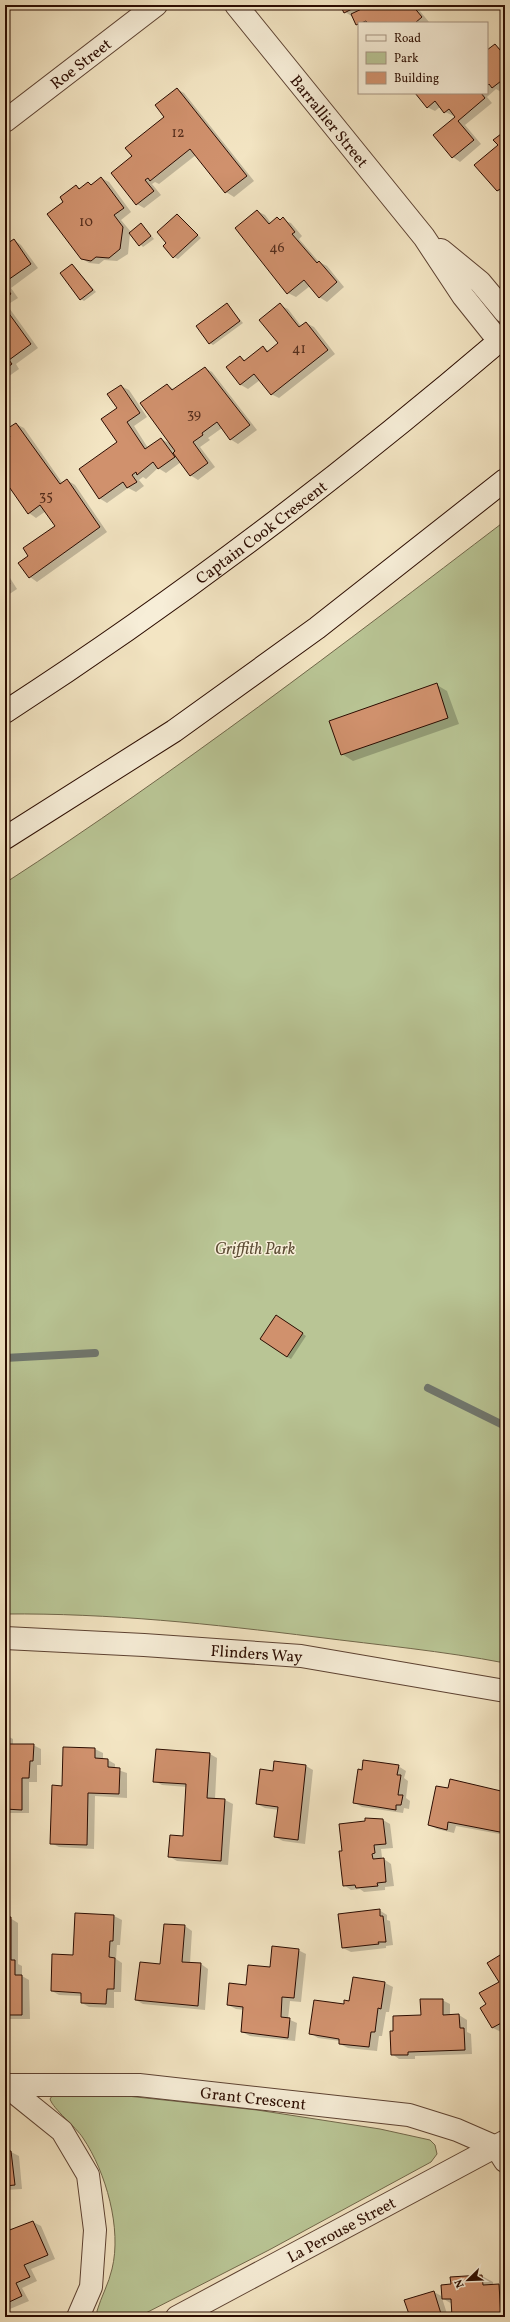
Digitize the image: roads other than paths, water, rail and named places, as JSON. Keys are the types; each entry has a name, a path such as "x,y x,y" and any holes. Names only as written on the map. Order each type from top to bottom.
{"street":[{"name":"Roe Street","path":"5,121 156,5"},
{"name":"Barrallier Street","path":"236,5 424,236 463,296 503,341"},
{"name":"Barrallier Street","path":"424,236 480,282 505,312"},
{"name":"Captain Cook Crescent","path":"5,712 77,665 194,582 410,417 503,341"},
{"path":"5,838 174,731 317,628 505,480"},
{"name":"Flinders Way","path":"5,1638 144,1645 301,1656 505,1690"},
{"name":"Grant Crescent","path":"78,2317 91,2287 95,2230 88,2175 62,2131 5,2085 139,2085 409,2114 457,2130 502,2150"},
{"name":"La Perouse Street","path":"177,2317 502,2150"}],"waterway":[{"path":"5,1358 95,1353"},
{"path":"428,1388 505,1426"}],"park label":[{"name":"Griffith Park","path":"255,1248"}]}
